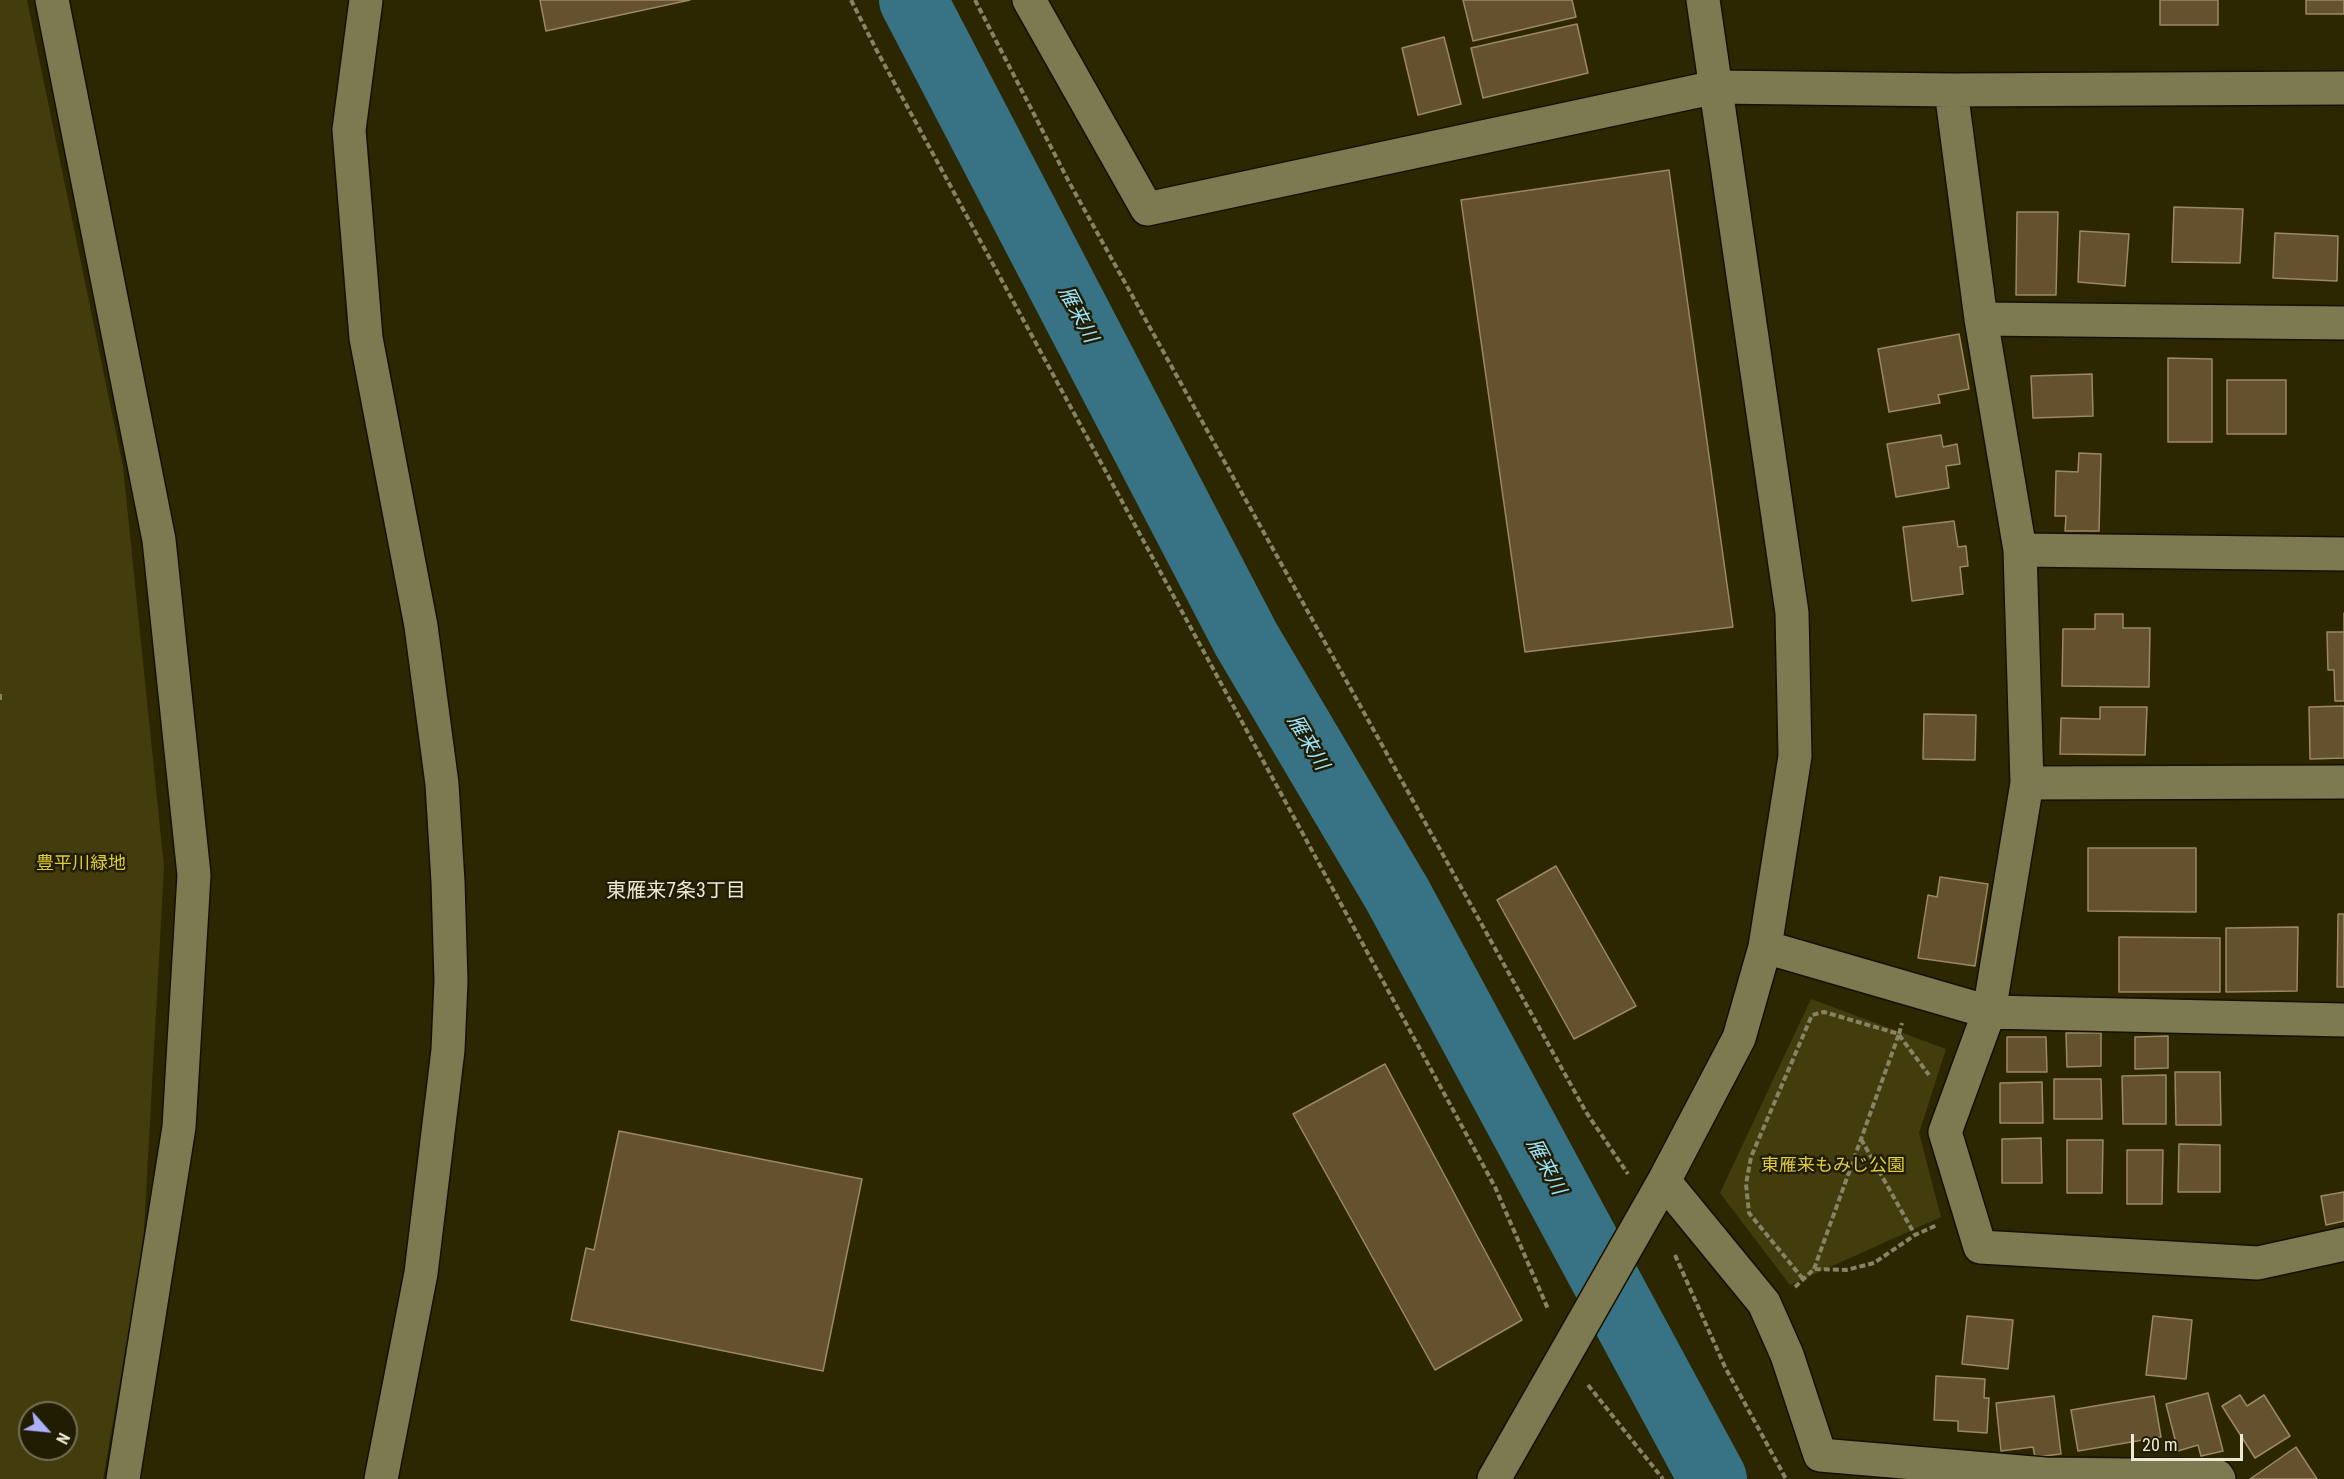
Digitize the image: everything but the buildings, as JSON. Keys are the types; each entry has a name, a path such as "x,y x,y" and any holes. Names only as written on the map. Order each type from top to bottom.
{"street":[{"path":"52,0 159,540 194,875 179,1127 123,1479"},
{"path":"366,0 349,130 366,338 421,626 442,784 451,981 448,1050 421,1273 381,1479"},
{"path":"1029,0 1147,210 1716,87 1950,90 2344,88"},
{"path":"1494,1479 1664,1181 1738,1038 1765,947 1795,756 1792,614 1702,0"},
{"path":"1950,90 1981,319 2020,550 2027,783 1989,1012 1945,1132 1980,1247 2258,1263 2344,1244"},
{"path":"1981,319 2344,323"},
{"path":"2020,550 2344,554"},
{"path":"2027,783 2344,782"},
{"path":"1765,947 1989,1012 2344,1020"},
{"path":"1664,1181 1764,1303 1786,1354 1820,1455 2045,1477 2217,1476 2218,1479"}],"path":[{"path":"852,0 905,103 1495,1187 1548,1309"},
{"path":"975,0 1098,234 1586,1112 1629,1177"},
{"path":"0,694 0,703"},
{"path":"1803,1279 1749,1213 1746,1184 1751,1157 1812,1015 1824,1012 1899,1034 1932,1079"},
{"path":"1790,1292 1814,1269 1904,1019"},
{"path":"1861,1139 1915,1235"},
{"path":"1814,1269 1846,1270 1874,1263 1915,1235 1940,1224"},
{"path":"1671,1250 1725,1367 1785,1479"},
{"path":"1582,1378 1663,1479"}],"green space":[{"name":"豊平川緑地","path":"0,0 27,0 123,467 164,867 143,1249 103,1479 0,1479"},
{"name":"東雁来もみじ公園","path":"1811,999 1946,1049 1919,1133 1941,1217 1790,1285 1720,1193"}],"waterway":[{"name":"雁来川","path":"913,0 1246,639 1397,894 1713,1479"}],"district":[{"name":"東雁来7条3丁目","path":"676,892"}]}
